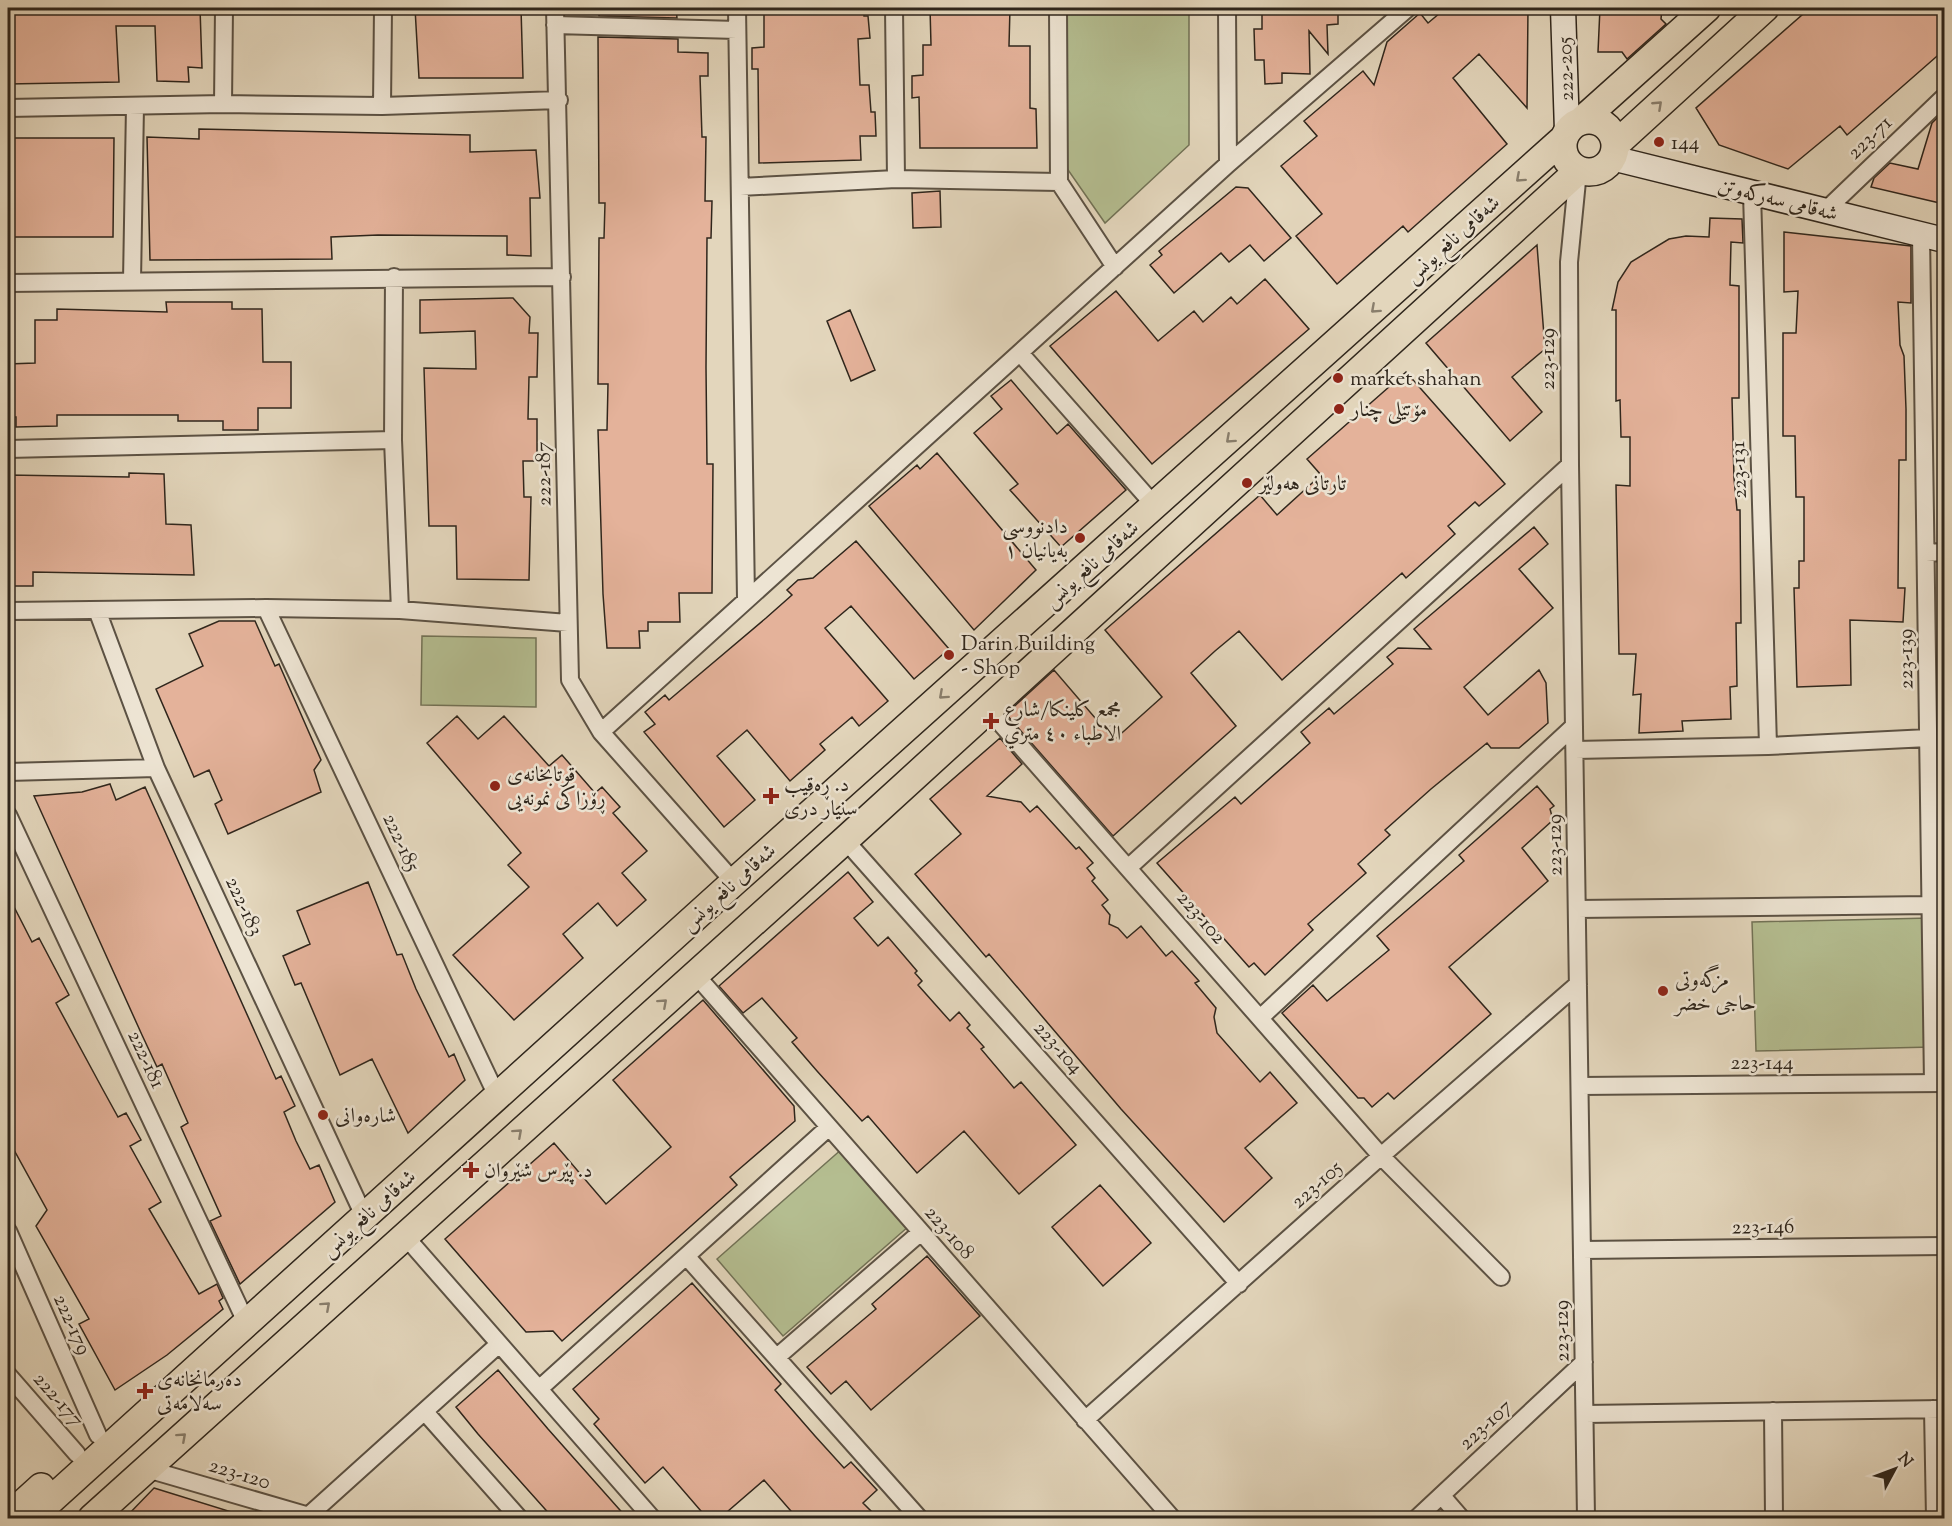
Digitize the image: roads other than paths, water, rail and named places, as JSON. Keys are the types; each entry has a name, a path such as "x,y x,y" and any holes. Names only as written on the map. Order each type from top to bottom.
{"main road":[{"name":"شەقامی نافع یونس","path":"31,1518 734,882 1707,8"},
{"path":"1614,152 1610,130 1597,121 1570,130 1562,147 1566,161 1578,171 1586,173 1601,170 1614,152 1765,8"},
{"name":"شەقامی نافع یونس","path":"92,1518 845,840 1578,171"},
{"path":"570,1030 597,1062"},
{"path":"8,1517 138,1400 170,1392"}],"street":[{"path":"223,104 224,8"},
{"path":"382,106 383,8"},
{"name":"222-187","path":"555,8 559,100 570,680 601,732 734,882"},
{"path":"737,8 746,599"},
{"path":"894,8 896,179"},
{"path":"1058,8 1059,182 1115,267"},
{"path":"1227,8 1228,164"},
{"path":"601,732 1391,15 1408,8"},
{"name":"222-205","path":"1563,8 1570,130"},
{"path":"555,26 737,30"},
{"name":"223-71","path":"1825,211 1944,97"},
{"path":"8,108 223,104 382,106 559,100"},
{"path":"132,281 135,106"},
{"name":"شەقامی سەرکەوتن","path":"1614,152 1752,193 1933,237"},
{"name":"223-129","path":"1578,171 1569,262 1570,465 1586,1518"},
{"path":"740,187 896,179 1059,182"},
{"name":"223-131","path":"1752,193 1768,746"},
{"name":"223-139","path":"1933,237 1926,552 1936,713 1928,738 1930,905 1939,1083"},
{"path":"394,277 393,440 400,610"},
{"path":"8,283 394,277 562,277"},
{"path":"1020,353 1155,506"},
{"path":"8,449 393,440"},
{"path":"1128,868 1570,465"},
{"path":"1926,552 1944,552"},
{"path":"8,611 266,608 400,610 568,623"},
{"name":"222-185","path":"266,608 497,1096"},
{"name":"222-183","path":"97,610 156,768 364,1216"},
{"name":"223-102","path":"988,709 1381,1156 1501,1277"},
{"path":"1260,1018 1574,726"},
{"path":"1575,750 1768,746 1928,738"},
{"path":"8,772 156,768"},
{"name":"222-181","path":"8,815 246,1322"},
{"name":"223-104","path":"845,840 1239,1284"},
{"path":"1577,909 1930,905"},
{"name":"223-108","path":"695,974 1172,1518"},
{"name":"223-105","path":"1085,1420 1578,984"},
{"name":"223-144","path":"1580,1086 1939,1083"},
{"path":"539,1389 829,1127"},
{"name":"222-179","path":"8,1231 98,1435"},
{"path":"777,1357 921,1232"},
{"path":"404,1235 652,1518"},
{"name":"223-146","path":"1582,1250 1944,1246"},
{"path":"687,1257 919,1518"},
{"path":"311,1518 499,1344"},
{"name":"223-107","path":"1417,1518 1584,1362"},
{"name":"222-177","path":"8,1375 77,1454"},
{"path":"1585,1414 1939,1409 1935,1518"},
{"path":"1773,1411 1774,1518"},
{"path":"425,1412 519,1518"},
{"name":"223-120","path":"147,1469 311,1518"},
{"path":"1442,1496 1461,1518"}],"place":[{"name":"144","path":"1659,142"},
{"name":"market shahan","path":"1338,378"},
{"name":"مۆتێلی چنار","path":"1339,409"},
{"name":"تارتانی هەولێر","path":"1247,483"},
{"name":"دادنووسی بەیانیان ١","path":"1080,538"},
{"name":"Darin Building - Shop","path":"949,655"},
{"name":"مجمع كلينكا/شارع الاطباء ٤٠ متري","path":"991,721"},
{"name":"قوتابخانەی ڕۆزاکی نمونەیی","path":"495,786"},
{"name":"د. ڕەقیب سنیار دری","path":"771,796"},
{"name":"مزگه‌وتی حاجی خضر","path":"1663,991"},
{"name":"شارەوانی","path":"323,1115"},
{"name":"د. پێرس شێروان","path":"471,1170"},
{"name":"دەرمانخانەی سەلامەتی","path":"145,1391"}]}
